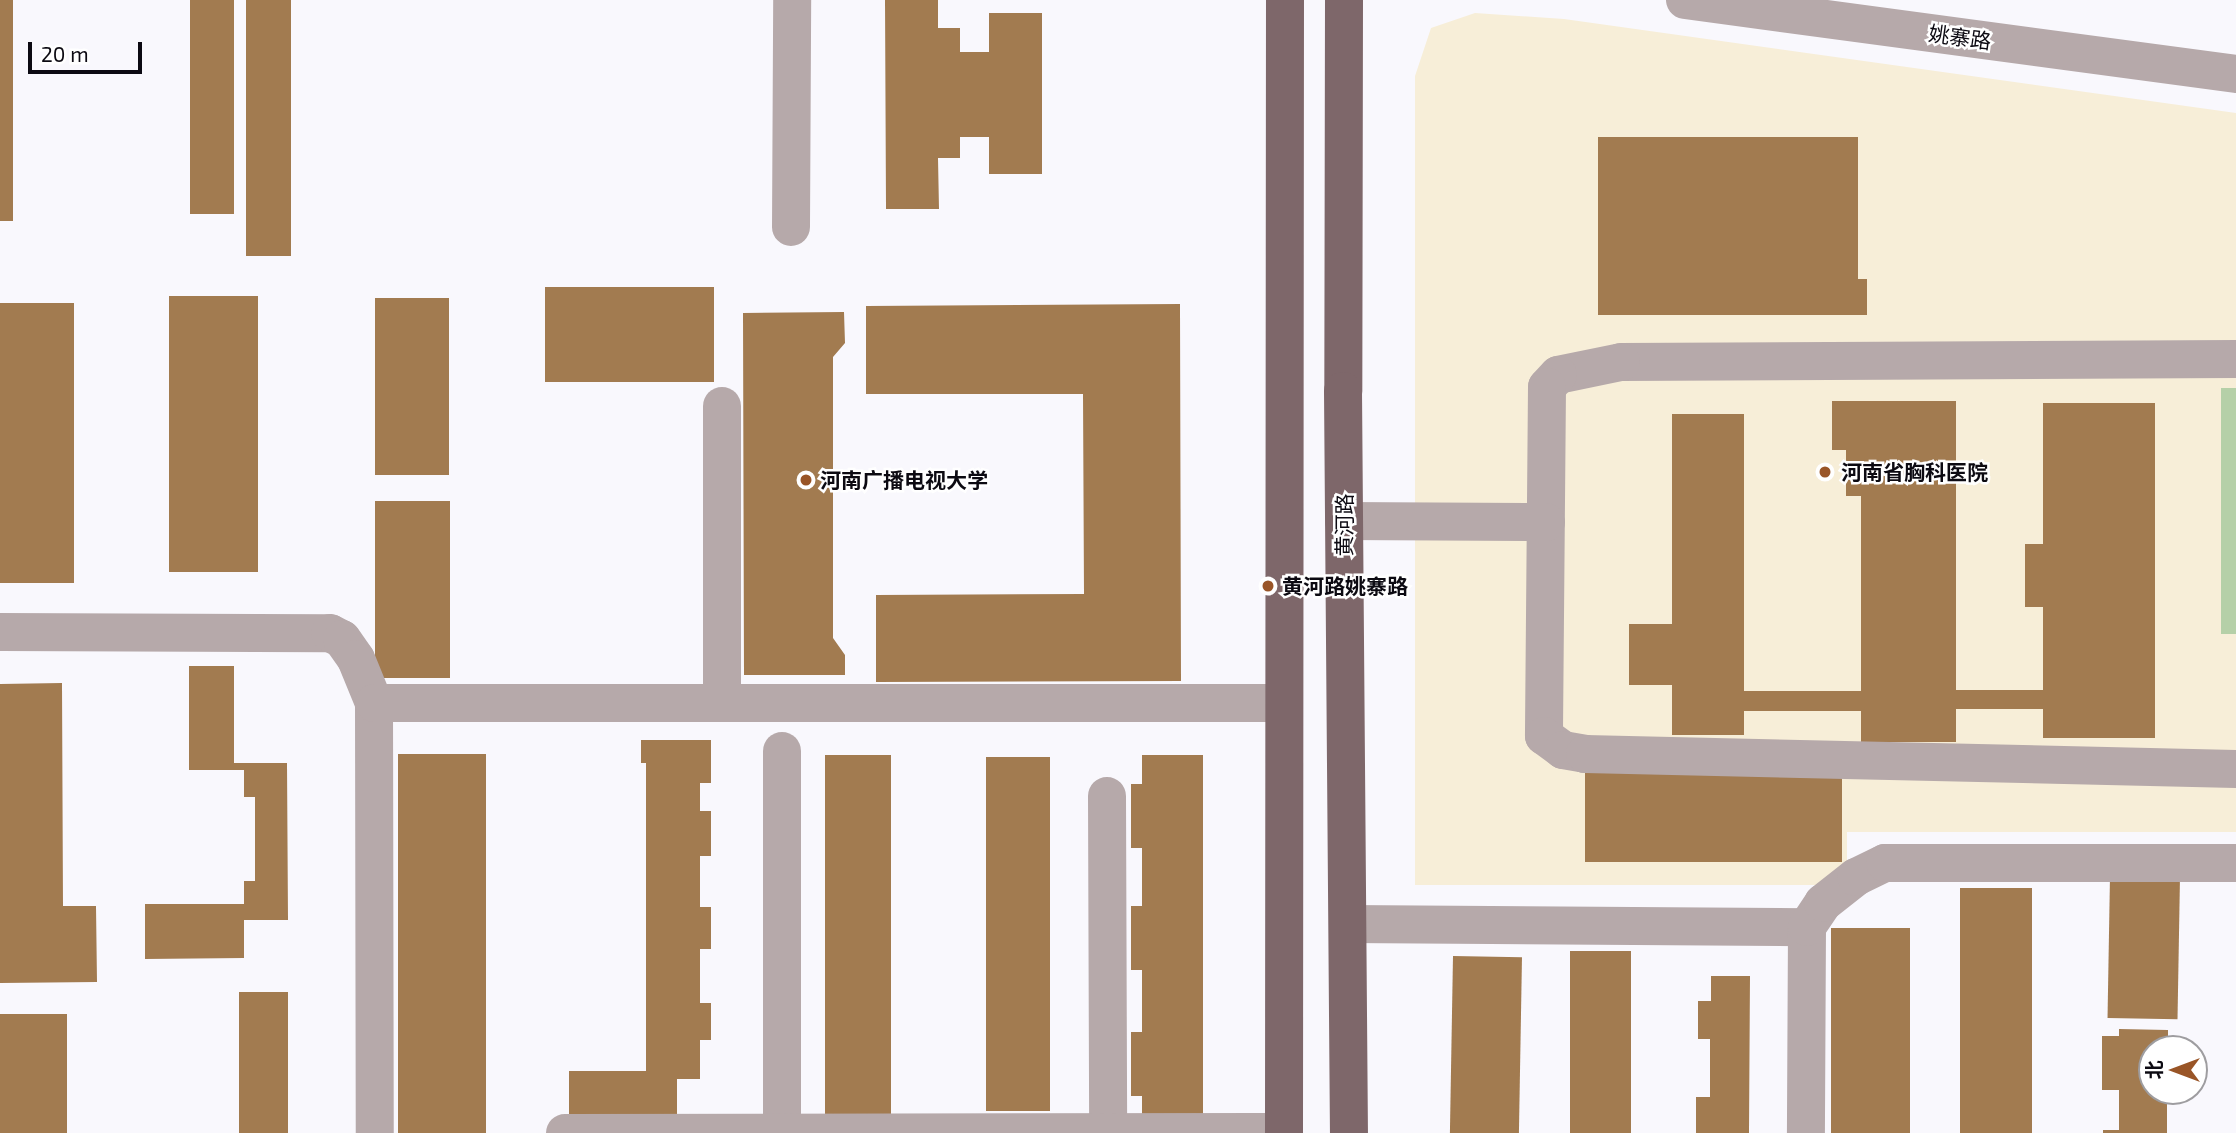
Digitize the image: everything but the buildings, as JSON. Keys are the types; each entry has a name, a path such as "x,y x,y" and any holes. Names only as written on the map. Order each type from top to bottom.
{"main road":[{"path":"1284,1132 1285,0"},
{"name":"黄河路","path":"1344,0 1344,521 1349,1133"}],"street":[{"path":"791,227 792,0"},
{"name":"姚寨路","path":"1685,0 2236,74"},
{"path":"2236,359 1621,362 1559,375 1547,387 1544,736 1563,750 1585,754 2236,769"},
{"path":"722,406 722,703"},
{"path":"1344,521 1546,522"},
{"path":"0,632 330,633 342,639 356,659 374,703 374,1133"},
{"path":"374,703 1284,703"},
{"path":"782,751 782,1132"},
{"path":"1107,796 1108,1132"},
{"path":"1806,1133 1807,927 1823,903 1856,877 1885,863 2236,863"},
{"path":"1348,924 1807,927"},
{"path":"565,1133 1284,1132"}],"shaded area":[{"name":"河南省胸科医院","path":"1475,13 1564,19 2236,113 2236,832 1847,832 1847,885 1415,885 1415,76 1431,28"}],"green space":[{"path":"2221,388 2236,388 2236,634 2221,634"}],"place":[{"name":"河南省胸科医院","path":"1825,472"},
{"name":"河南广播电视大学","path":"806,480"},
{"name":"黄河路姚寨路","path":"1268,586"}]}
